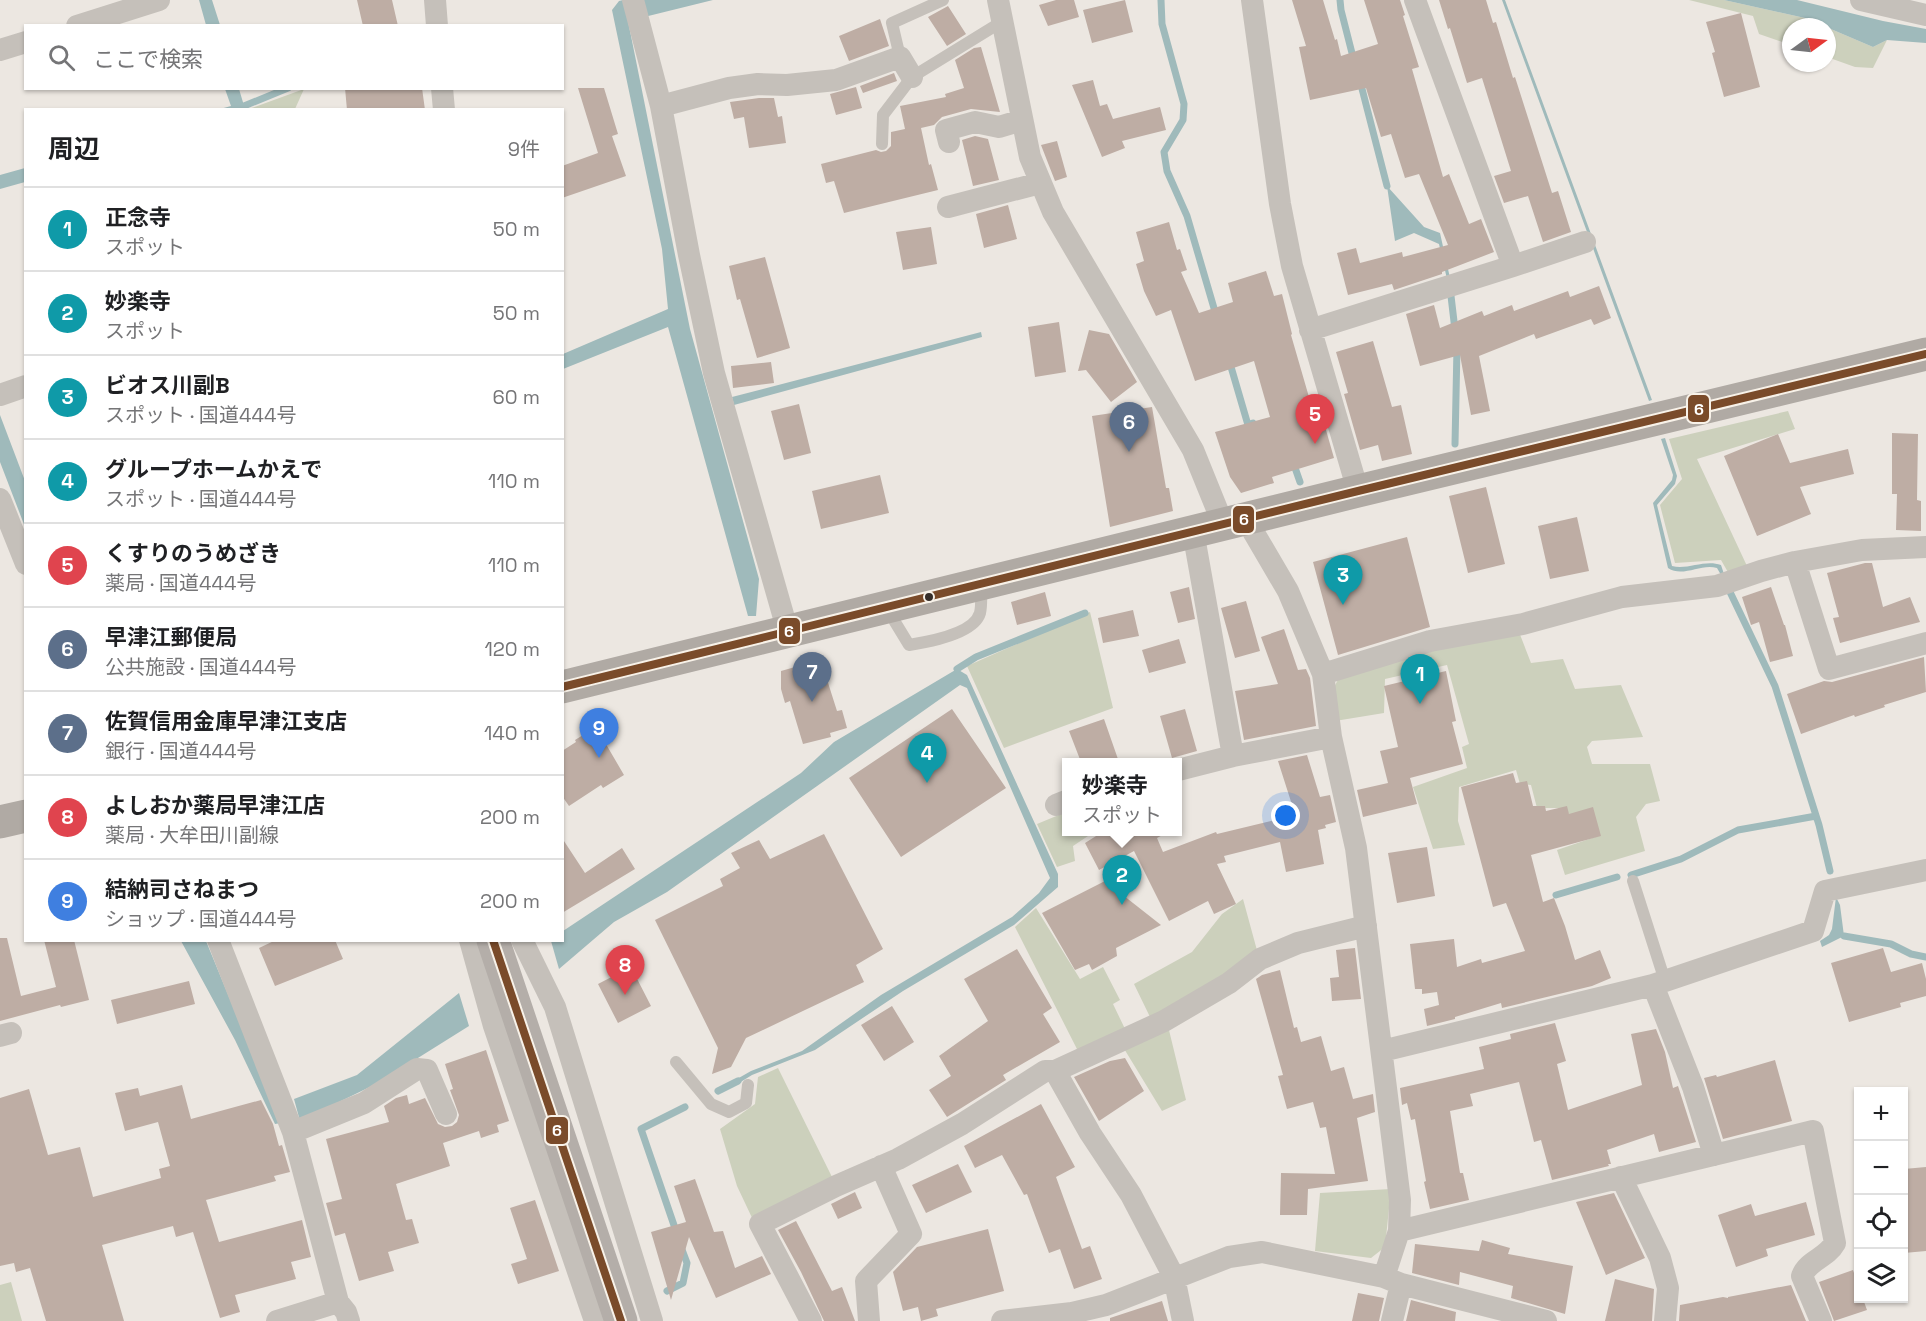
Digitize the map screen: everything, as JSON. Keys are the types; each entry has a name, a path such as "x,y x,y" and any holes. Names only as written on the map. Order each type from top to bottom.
{"highway":[{"path":"564,687 1221,524 1926,354"},
{"path":"0,822 24,816"}],"main road":[{"path":"494,942 621,1321"}],"street":[{"path":"83,24 159,0"},
{"path":"435,0 437,24"},
{"path":"1252,0 1280,204 1292,266 1358,491"},
{"path":"1415,0 1514,266"},
{"path":"1861,0 1926,15"},
{"path":"637,10 661,106 688,255 714,373 788,632"},
{"path":"1000,10 1030,157 1053,212 1193,450 1221,524 1233,756"},
{"path":"0,50 24,43"},
{"path":"661,106 729,88 758,84 787,85 836,80 900,57 912,77"},
{"path":"442,90 444,108"},
{"path":"949,142 946,129 975,122 999,127 1022,120"},
{"path":"948,207 1041,183"},
{"path":"1310,330 1585,242"},
{"path":"0,395 24,387"},
{"path":"0,499 24,559"},
{"path":"1221,524 1254,533 1288,591 1323,674 1331,737 1356,848 1400,1200 1399,1231 1392,1281 1392,1321"},
{"path":"1323,674 1430,641 1523,624 1622,597 1717,586 1796,562 1862,550 1926,547"},
{"path":"1796,562 1829,669 1926,643"},
{"path":"1182,769 1233,756 1331,737"},
{"path":"1382,1051 1659,983 1813,931 1825,891 1926,870"},
{"path":"811,1321 760,1224 962,1124 1045,1071 1055,1071 1164,1021 1229,983 1260,959 1298,943 1366,926"},
{"path":"219,942 293,1132 344,1312 277,1321"},
{"path":"471,942 494,1026 595,1321"},
{"path":"523,942 555,1007 652,1321"},
{"path":"1659,983 1714,1155"},
{"path":"293,1132 364,1102 417,1070 428,1070 446,1114"},
{"path":"1055,1071 1090,1133 1131,1195 1174,1277 1183,1321"},
{"path":"1399,1231 1813,1131 1835,1243 1830,1252 1805,1268 1802,1276 1821,1321"},
{"path":"869,1321 866,1281 911,1234 881,1166"},
{"path":"1621,1177 1660,1258 1668,1288 1665,1321"},
{"path":"1002,1321 1072,1313 1106,1305 1229,1257 1262,1252 1392,1281 1546,1321"}],"lane":[{"path":"900,57 892,23 943,0"},
{"path":"882,144 883,115 912,77 1000,10"},
{"path":"890,607 895,622 909,645 938,640 971,627 980,615 981,584"},
{"path":"1633,881 1659,983"},
{"path":"676,1062 711,1104 729,1112 746,1103 748,1085"}],"green space":[{"path":"1689,0 1724,0 1805,18 1782,18 1782,42 1759,34 1753,16"},
{"path":"1836,31 1873,47 1887,40 1873,68 1855,67 1836,60"},
{"path":"301,90 304,90 295,108 252,108"},
{"path":"1788,411 1795,429 1697,459 1747,566 1729,574 1721,560 1675,563 1660,505 1682,479 1669,439"},
{"path":"1090,612 1113,708 1004,748 967,666"},
{"path":"1519,632 1531,663 1563,659 1575,689 1621,685 1643,737 1592,741 1587,747 1592,764 1650,764 1660,801 1646,804 1636,817 1645,851 1565,875 1557,850 1598,836 1564,808 1537,808 1531,785 1520,784 1516,770 1459,787 1458,821 1465,845 1433,849 1413,787 1467,768 1462,747 1469,744 1447,665 1385,679 1384,713 1335,721 1331,693 1341,674 1436,646"},
{"path":"1062,814 1062,836 1088,836 1073,846 1075,861 1057,867 1037,824"},
{"path":"1243,899 1258,954 1151,1019 1134,984 1192,952 1222,914"},
{"path":"1036,908 1080,979 1103,967 1120,1000 1113,1004 1126,1031 1079,1053 1015,927"},
{"path":"1168,1026 1186,1100 1162,1111 1123,1047"},
{"path":"778,1068 833,1179 754,1222 737,1186 720,1129 755,1104 758,1077"},
{"path":"1391,1189 1385,1247 1371,1258 1315,1251 1320,1193"},
{"path":"11,1282 22,1321 0,1321 0,1285"}],"water":[{"path":"199,0 212,0 220,24 206,24"},
{"path":"713,0 628,21 690,329 759,579 756,616 748,616 668,327 564,369 564,354 668,309 662,249 612,10 619,1"},
{"path":"1502,0 1505,0 1652,400 1649,401"},
{"path":"1724,0 1797,0 1926,29 1926,43 1887,40 1873,47 1836,31 1836,18 1805,18"},
{"path":"225,90 239,90 245,108 224,108 231,106"},
{"path":"24,168 24,182 0,189 0,175"},
{"path":"1387,186 1424,227 1440,233 1450,278 1447,279 1439,244 1414,233 1395,241"},
{"path":"981,332 982,337 734,405 732,397"},
{"path":"0,415 24,478 24,524 0,462"},
{"path":"1665,438 1677,476 1675,484 1657,505 1672,566 1684,567 1715,563 1721,565 1724,574 1721,575 1717,568 1711,567 1680,572 1668,568 1653,503 1672,480 1673,475 1661,439"},
{"path":"957,669 967,675 1058,874 1058,887 1014,925 903,991 815,1050 752,1075 739,1083 737,1079 751,1071 802,1051 881,995 1012,917 1039,893 1050,878 967,688 960,685 667,892 614,922 559,969 551,942 564,942 564,930 801,773 834,742"},
{"path":"1836,897 1840,905 1844,936 1822,947 1820,941 1829,935 1832,929"},
{"path":"182,942 206,942 281,1123 275,1124 235,1040"},
{"path":"459,993 469,1026 378,1083 300,1121 294,1099 357,1075"}],"building":[{"path":"357,0 392,0 398,24 363,24"},
{"path":"1056,0 1074,0 1079,17 1048,26 1039,5"},
{"path":"1125,0 1133,32 1092,43 1083,10"},
{"path":"1292,0 1323,0 1341,56 1378,44 1364,0 1400,0 1419,67 1412,69 1443,177 1449,174 1469,224 1481,219 1494,252 1442,272 1442,274 1394,290 1392,284 1348,295 1337,253 1356,248 1360,263 1402,252 1403,257 1448,245 1419,174 1405,178 1391,134 1381,137 1366,88 1310,100 1299,47 1306,46"},
{"path":"1439,0 1486,0 1493,23 1496,22 1513,78 1515,77 1552,193 1558,191 1571,232 1543,242 1528,196 1504,203 1494,176 1511,171 1482,78 1467,83"},
{"path":"948,6 966,34 947,46 928,17"},
{"path":"1741,13 1760,87 1724,97 1706,22"},
{"path":"880,19 889,46 849,61 839,36"},
{"path":"981,47 1000,112 971,109 942,117 934,125 921,128 929,165 931,164 938,190 844,213 834,181 826,183 821,164 876,150 886,151 891,146 891,132 905,129 900,106 946,97 945,94 964,88 955,60 974,48"},
{"path":"894,73 897,81 863,93 860,86"},
{"path":"1093,80 1100,106 1107,104 1113,119 1160,107 1166,130 1122,141 1125,148 1102,157 1072,85"},
{"path":"856,87 862,108 836,115 830,94"},
{"path":"578,88 604,88 618,134 612,136 626,176 564,197 564,165 598,153"},
{"path":"345,90 422,90 425,108 347,108"},
{"path":"774,98 778,117 782,116 786,143 749,148 744,117 734,119 730,102"},
{"path":"975,136 988,139 999,180 973,186 962,140"},
{"path":"1057,141 1067,177 1055,181 1041,145"},
{"path":"1008,205 1017,239 984,248 976,214"},
{"path":"1169,222 1177,250 1180,249 1187,270 1181,272 1199,313 1233,302 1228,283 1266,271 1274,296 1282,294 1311,404 1318,402 1334,458 1272,477 1274,483 1241,493 1230,477 1215,432 1270,417 1254,361 1195,381 1171,310 1156,316 1144,291 1136,264 1144,261 1136,232"},
{"path":"931,227 937,264 903,270 896,232"},
{"path":"765,257 790,348 757,358 740,299 737,300 729,266"},
{"path":"1599,286 1611,318 1594,325 1591,319 1536,339 1534,334 1479,356 1490,411 1471,415 1460,355 1420,366 1406,314 1434,305 1440,328 1482,311 1484,316 1512,305 1514,311 1568,291 1570,297"},
{"path":"1059,322 1066,372 1035,377 1028,327"},
{"path":"1089,330 1109,334 1137,382 1111,402 1086,370 1078,371"},
{"path":"1373,341 1392,407 1401,405 1412,454 1382,461 1378,445 1360,450 1344,394 1348,393 1336,352"},
{"path":"771,362 774,383 733,388 731,366"},
{"path":"799,404 811,453 784,460 771,411"},
{"path":"1152,407 1166,488 1169,488 1173,511 1110,527 1092,416"},
{"path":"1892,433 1918,434 1917,500 1921,501 1921,531 1896,530 1897,494 1892,494"},
{"path":"1778,434 1790,463 1848,449 1854,474 1800,487 1811,514 1757,536 1724,456"},
{"path":"880,475 889,513 821,529 812,491"},
{"path":"1486,487 1505,564 1468,573 1449,496"},
{"path":"1577,517 1589,571 1550,579 1538,526"},
{"path":"1407,537 1430,627 1338,655 1313,562"},
{"path":"1872,563 1883,607 1910,597 1920,622 1840,643 1833,618 1839,617 1827,573"},
{"path":"1189,587 1195,619 1178,623 1170,592"},
{"path":"1771,587 1793,656 1770,662 1759,622 1751,625 1742,597"},
{"path":"1045,592 1051,616 1017,625 1011,602"},
{"path":"1246,601 1260,651 1235,658 1221,608"},
{"path":"1133,610 1139,636 1103,643 1098,618"},
{"path":"1284,629 1298,670 1306,669 1310,678 1316,726 1244,740 1235,691 1278,684 1261,637"},
{"path":"1179,639 1186,663 1149,673 1142,650"},
{"path":"1924,657 1926,692 1801,734 1787,694 1824,681 1832,682"},
{"path":"816,661 823,667 837,711 842,710 847,728 830,733 831,737 803,744 790,701 785,703 781,689 781,671"},
{"path":"1446,671 1456,721 1452,722 1463,764 1410,778 1417,804 1363,817 1357,790 1388,783 1380,751 1398,747 1384,686"},
{"path":"952,709 1006,788 901,857 849,778"},
{"path":"1185,709 1197,751 1172,758 1160,716"},
{"path":"1104,719 1118,758 1079,758 1069,731"},
{"path":"596,727 624,775 603,788 601,785 569,806 564,799 564,750 576,742 575,740"},
{"path":"1307,755 1320,797 1330,795 1336,822 1318,830 1324,864 1286,872 1280,842 1224,856 1226,862 1217,864 1236,904 1214,914 1208,901 1169,921 1134,851 1099,870 1085,843 1096,836 1161,836 1157,838 1163,852 1216,832 1217,834 1292,816 1291,812 1294,811 1278,761"},
{"path":"1513,773 1516,783 1527,781 1533,806 1545,806 1546,811 1567,806 1569,814 1593,807 1601,836 1531,855 1543,902 1554,898 1575,960 1600,950 1611,978 1592,986 1502,1008 1501,1003 1427,1026 1424,1009 1439,1005 1437,992 1422,994 1422,989 1415,989 1410,944 1454,939 1457,967 1481,959 1482,963 1525,951 1506,903 1493,907 1461,787"},
{"path":"824,834 883,949 856,965 864,982 746,1038 731,1067 712,1074 718,1048 655,920 723,886 720,879 740,868 731,853 759,840 770,859"},
{"path":"564,841 585,873 622,848 635,869 564,912"},
{"path":"1427,847 1435,896 1397,903 1388,853"},
{"path":"1105,881 1161,925 1116,948 1117,956 1092,970 1089,964 1075,970 1042,913"},
{"path":"0,938 7,938 21,996 56,987 45,942 74,942 89,1000 0,1021"},
{"path":"272,942 336,942 343,959 275,986 259,948"},
{"path":"1355,948 1361,999 1332,1001 1330,978 1339,977 1336,950"},
{"path":"1883,948 1891,972 1922,963 1926,979 1926,996 1900,1003 1901,1007 1849,1022 1831,963"},
{"path":"1017,949 1052,1008 1043,1014 1060,1042 1003,1075 1006,1080 947,1117 929,1090 951,1076 939,1056 988,1021 964,979"},
{"path":"631,967 651,1006 618,1023 598,984"},
{"path":"1280,970 1294,1028 1297,1027 1301,1042 1321,1036 1331,1071 1344,1067 1353,1099 1373,1094 1375,1112 1357,1118 1368,1181 1308,1189 1307,1215 1280,1215 1281,1173 1335,1174 1326,1127 1320,1128 1313,1102 1287,1109 1278,1076 1283,1075 1256,979"},
{"path":"189,981 195,1004 117,1024 111,1000"},
{"path":"892,1006 914,1042 884,1061 861,1025"},
{"path":"1555,1023 1566,1061 1557,1064 1568,1110 1642,1085 1631,1034 1656,1029 1665,1052 1673,1088 1678,1086 1696,1142 1659,1152 1654,1134 1607,1150 1611,1164 1608,1164 1609,1166 1552,1180 1541,1140 1534,1142 1519,1082 1470,1094 1473,1106 1450,1111 1460,1173 1463,1173 1469,1200 1430,1209 1415,1119 1411,1120 1407,1103 1402,1105 1400,1088 1484,1069 1479,1047 1511,1039 1510,1034"},
{"path":"486,1050 509,1121 497,1125 499,1132 481,1138 479,1131 443,1143 450,1166 396,1184 406,1220 412,1219 419,1243 388,1252 394,1271 359,1281 345,1233 335,1236 326,1203 342,1199 326,1139 389,1122 384,1106 396,1098 407,1095 409,1104 425,1098 438,1124 445,1127 452,1126 457,1122 459,1115 450,1090 453,1089 445,1064"},
{"path":"1125,1058 1144,1091 1099,1121 1074,1077 1110,1061"},
{"path":"1775,1060 1792,1121 1723,1139 1704,1078 1716,1075 1717,1077"},
{"path":"182,1085 191,1119 261,1100 273,1124 279,1146 282,1145 290,1172 274,1176 276,1181 206,1200 219,1242 302,1220 311,1257 291,1262 296,1279 235,1295 240,1312 220,1318 193,1232 176,1237 173,1226 102,1245 124,1321 46,1321 30,1268 16,1272 14,1263 0,1266 0,1098 29,1089 48,1155 80,1147 93,1197 161,1178 159,1169 170,1166 158,1122 125,1131 115,1093 138,1088 140,1096"},
{"path":"1041,1104 1075,1167 1056,1177 1082,1249 1090,1246 1102,1279 1074,1289 1060,1249 1049,1253 1027,1194 1024,1195 1002,1155 975,1168 964,1146"},
{"path":"958,1164 972,1192 926,1213 912,1185"},
{"path":"1926,1167 1926,1251 1908,1253 1908,1169"},
{"path":"695,1179 714,1232 723,1231 735,1268 762,1256 771,1274 716,1298 689,1237 671,1300 651,1232 686,1222 674,1186"},
{"path":"855,1192 862,1208 838,1219 831,1204"},
{"path":"1614,1193 1645,1258 1606,1275 1576,1202"},
{"path":"535,1200 559,1271 518,1284 511,1264 527,1259 510,1208"},
{"path":"1806,1202 1815,1235 1766,1249 1768,1256 1736,1267 1718,1215 1751,1204 1755,1216"},
{"path":"796,1221 832,1291 842,1287 855,1321 824,1321 778,1230"},
{"path":"988,1229 1004,1291 936,1309 938,1316 921,1321 918,1307 903,1311 893,1272 917,1247"},
{"path":"1482,1240 1510,1248 1508,1254 1573,1266 1565,1314 1511,1298 1513,1286 1460,1272 1459,1285 1412,1273 1415,1244 1479,1251"},
{"path":"1853,1270 1854,1303 1864,1303 1867,1310 1834,1321 1819,1282"},
{"path":"1615,1279 1654,1289 1652,1321 1605,1321"},
{"path":"1791,1285 1806,1321 1679,1321 1680,1305"},
{"path":"1358,1293 1384,1298 1379,1321 1352,1321"},
{"path":"1411,1300 1456,1312 1455,1321 1406,1321"},
{"path":"1162,1301 1168,1321 1110,1321 1110,1318"}],"waterway":[{"path":"1161,0 1162,24 1184,104 1183,120 1164,152 1167,171 1187,216 1216,315"},
{"path":"1340,0 1354,61"},
{"path":"1360,81 1387,186"},
{"path":"244,106 283,90"},
{"path":"1451,296 1455,330"},
{"path":"1455,444 1457,347"},
{"path":"1229,360 1248,425 1253,423"},
{"path":"1293,462 1300,482"},
{"path":"1730,592 1775,686 1819,825 1830,871"},
{"path":"957,669 976,657 1085,613"},
{"path":"1631,875 1681,859 1738,830 1816,816"},
{"path":"1556,895 1617,877"},
{"path":"1844,936 1891,944 1911,954 1926,957"},
{"path":"718,1091 738,1081"},
{"path":"677,1234 641,1129 685,1107"},
{"path":"667,1291 683,1283 687,1263 681,1247"}],"transit line":[{"name":"6","path":"564,687 1926,354"},
{"name":"6","path":"494,942 621,1321"}],"place":[{"name":"くすりのうめざき","path":"1315,444"},
{"name":"早津江郵便局","path":"1129,452"},
{"name":"ビオス川副B","path":"1343,605"},
{"name":"佐賀信用金庫早津江支店","path":"812,702"},
{"name":"正念寺","path":"1420,704"},
{"name":"結納司さねまつ","path":"599,758"},
{"name":"グループホームかえで","path":"927,783"},
{"name":"妙楽寺","path":"1122,905"},
{"name":"よしおか薬局早津江店","path":"625,995"}]}
